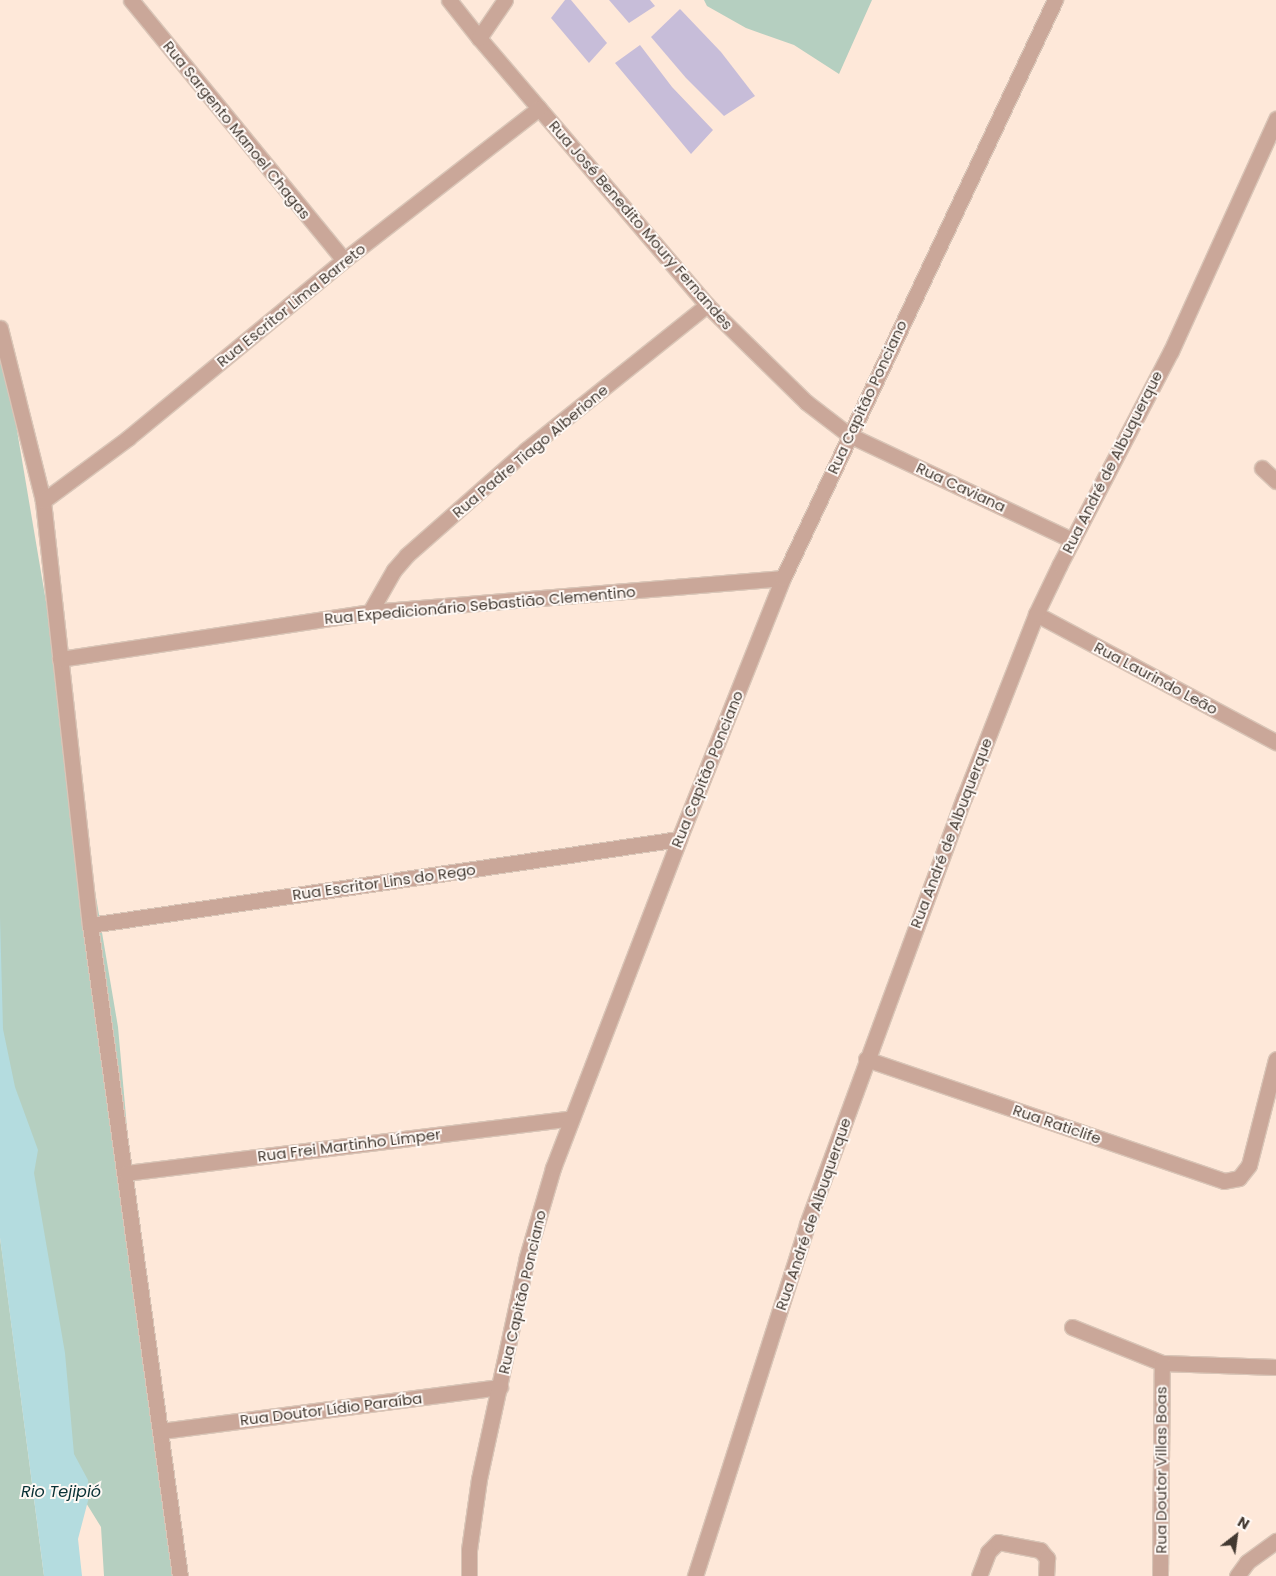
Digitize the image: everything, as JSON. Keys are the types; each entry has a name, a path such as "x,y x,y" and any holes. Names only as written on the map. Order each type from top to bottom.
{"street":[{"name":"Rua Sargento Manoel Chagas","path":"131,0 344,260"},
{"name":"Rua José Benedito Moury Fernandes","path":"449,0 479,38 708,305 806,402 849,435"},
{"path":"479,38 504,0"},
{"name":"Rua Capitão Ponciano","path":"469,1576 469,1550 479,1479 527,1257 553,1168 679,839 783,578 1056,0"},
{"name":"Rua Escritor Lima Barreto","path":"43,501 128,438 344,260 539,108"},
{"name":"Rua André de Albuquerque","path":"695,1576 807,1224 866,1059 964,798 1036,614 1072,540 1170,351 1276,119"},
{"name":"Rua Padre Tiago Alberione","path":"370,612 394,570 407,555 526,450 708,305"},
{"path":"0,328 43,501 90,926 162,1431 180,1576"},
{"name":"Rua Caviana","path":"849,435 1072,540"},
{"path":"1262,468 1276,481"},
{"name":"Rua Expedicionário Sebastião Clementino","path":"60,659 370,612 783,578"},
{"name":"Rua Laurindo Leão","path":"1036,614 1276,742"},
{"name":"Rua Escritor Lins do Rego","path":"90,926 679,839"},
{"name":"Rua Raticlife","path":"866,1059 1218,1179 1232,1180 1239,1178 1246,1172 1276,1059"},
{"name":"Rua Frei Martinho Límper","path":"126,1173 572,1118"},
{"path":"1072,1327 1162,1364 1276,1366"},
{"name":"Rua Doutor Villas Boas","path":"1160,1576 1162,1364"},
{"name":"Rua Doutor Lídio Paraíba","path":"162,1431 500,1387"},
{"path":"1237,1576 1247,1562 1276,1541"},
{"path":"979,1576 988,1552 998,1542 1040,1550 1047,1558 1046,1576"}],"green space":[{"path":"704,0 872,0 839,74 794,45 746,28 707,6"},
{"path":"0,330 118,1027 154,1429 172,1576 104,1576 101,1527 62,1464 0,1043"},
{"path":"0,1238 2,1252 44,1576 0,1576"}],"water":[{"name":"Rio Tejipió","path":"0,917 3,1029 15,1087 38,1150 34,1173 65,1353 74,1454 88,1480 89,1497 78,1539 82,1576 44,1576 0,1238"}],"building":[{"path":"565,0 571,0 607,43 589,63 551,18"},
{"path":"609,0 650,0 655,6 629,23"},
{"path":"680,9 721,52 755,96 724,116 686,78 651,37"},
{"path":"640,45 672,87 713,130 691,154 615,63"}]}
